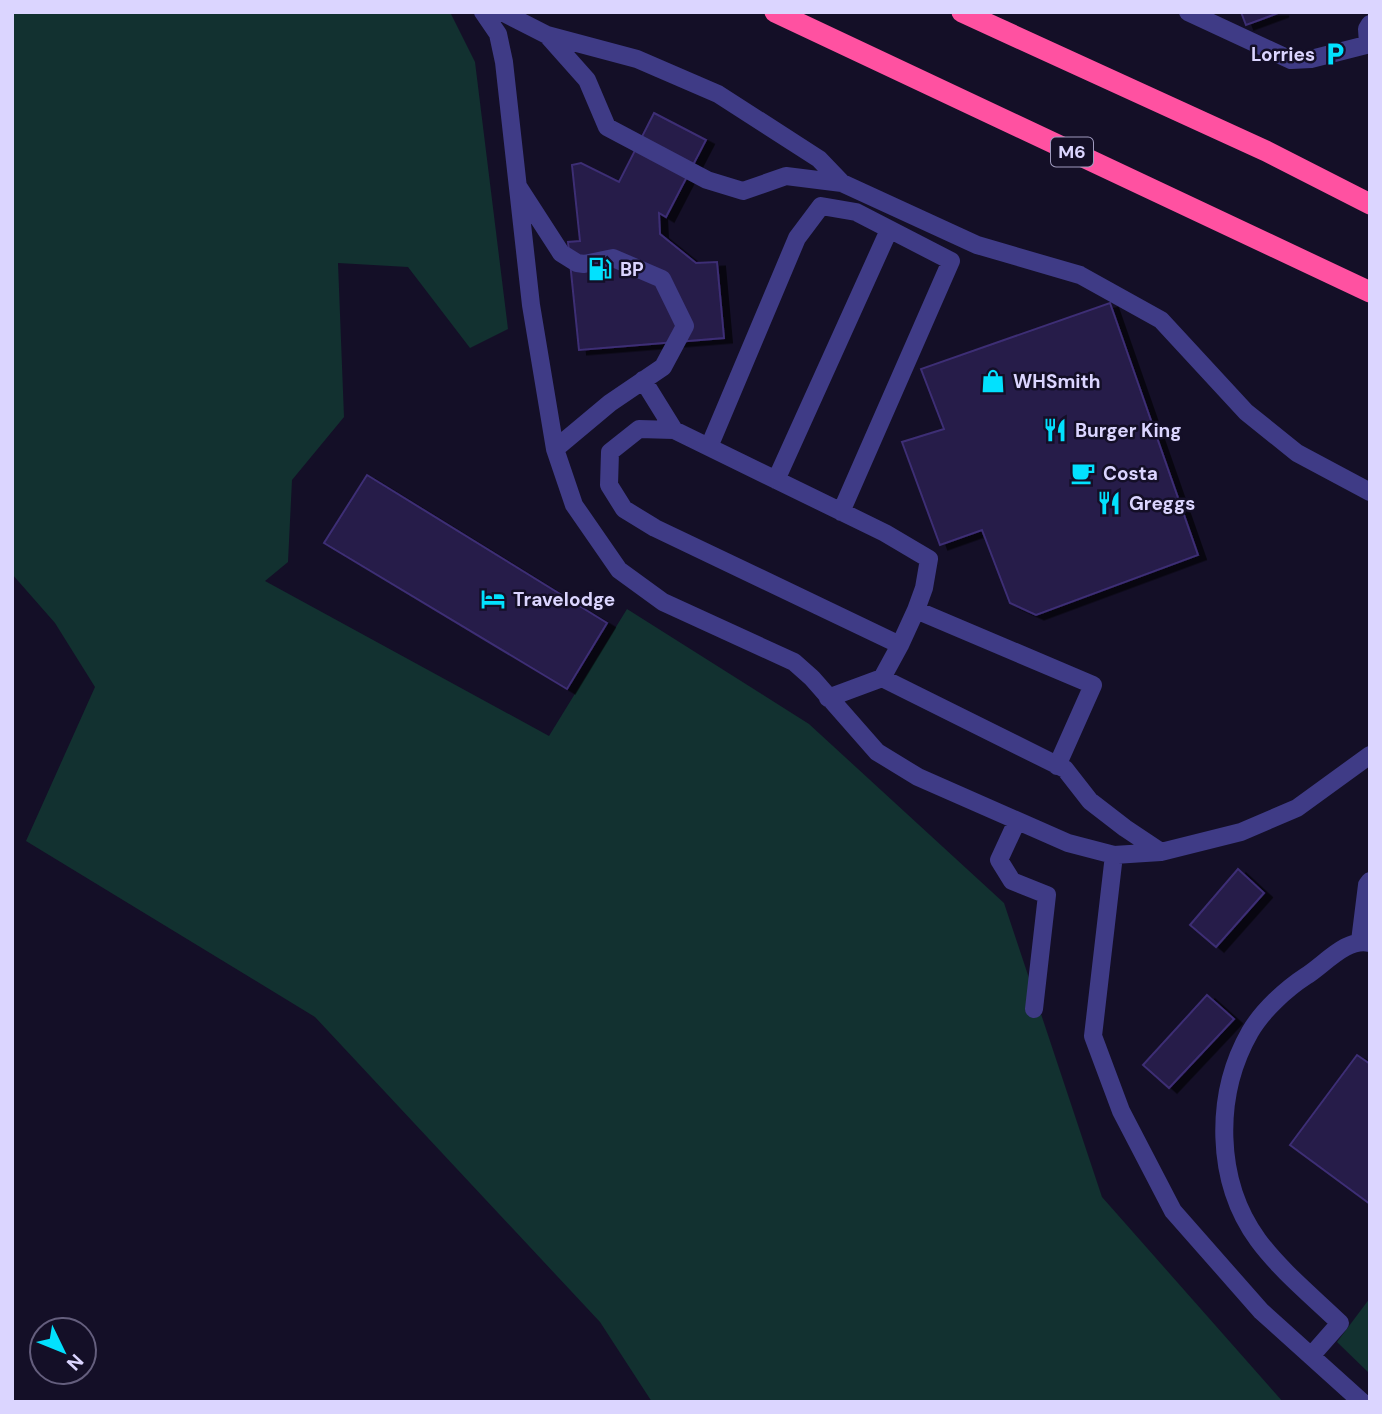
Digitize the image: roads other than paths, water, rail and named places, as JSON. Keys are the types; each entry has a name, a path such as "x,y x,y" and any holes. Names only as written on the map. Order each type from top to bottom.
{"highway":[{"name":"M6","path":"775,12 1370,292"},
{"path":"962,12 1253,146 1370,204"}],"lane":[{"path":"483,12 498,34 504,62 531,305 555,449 574,505 618,570 663,602 794,662 813,678 877,752 918,777 1069,842 1114,855 1161,852 1241,832 1297,808 1370,755"},
{"path":"502,12 547,35 637,59 718,94 819,159 842,183"},
{"path":"1188,12 1291,60 1311,59 1369,44 1367,29 1370,24"},
{"path":"547,35 587,80 607,127 707,180 743,191 786,176 842,183 977,244 1080,275 1161,320 1247,412 1297,453 1370,492"},
{"path":"517,185 561,253 577,263 584,264 613,258 662,279 685,326 663,367 610,403 555,449"},
{"path":"709,447 797,238 821,206 856,212 951,261 841,512"},
{"path":"776,480 889,230"},
{"path":"643,380 674,430"},
{"path":"828,698 882,678 901,645 916,610 924,588 929,559 841,512 674,430 639,429 610,452 609,485 624,509 655,528 901,645"},
{"path":"916,610 1093,685 1057,766"},
{"path":"882,678 1065,769 1090,801 1161,852"},
{"path":"1017,821 999,860 1012,881 1047,895 1034,1009"},
{"path":"1114,855 1093,1036 1121,1111 1173,1211 1261,1311 1362,1402"},
{"path":"1311,1356 1340,1323 1258,1240 1234,1200 1224,1151 1225,1112 1233,1072 1250,1031 1274,1002 1300,980 1341,950 1365,942 1367,885 1370,881"}],"place":[{"name":"Lorries","path":"1335,54"},
{"name":"BP","path":"600,269"},
{"name":"WHSmith","path":"993,381"},
{"name":"Burger King","path":"1055,430"},
{"name":"Costa","path":"1083,473"},
{"name":"Greggs","path":"1109,503"},
{"name":"Travelodge","path":"493,599"}]}
